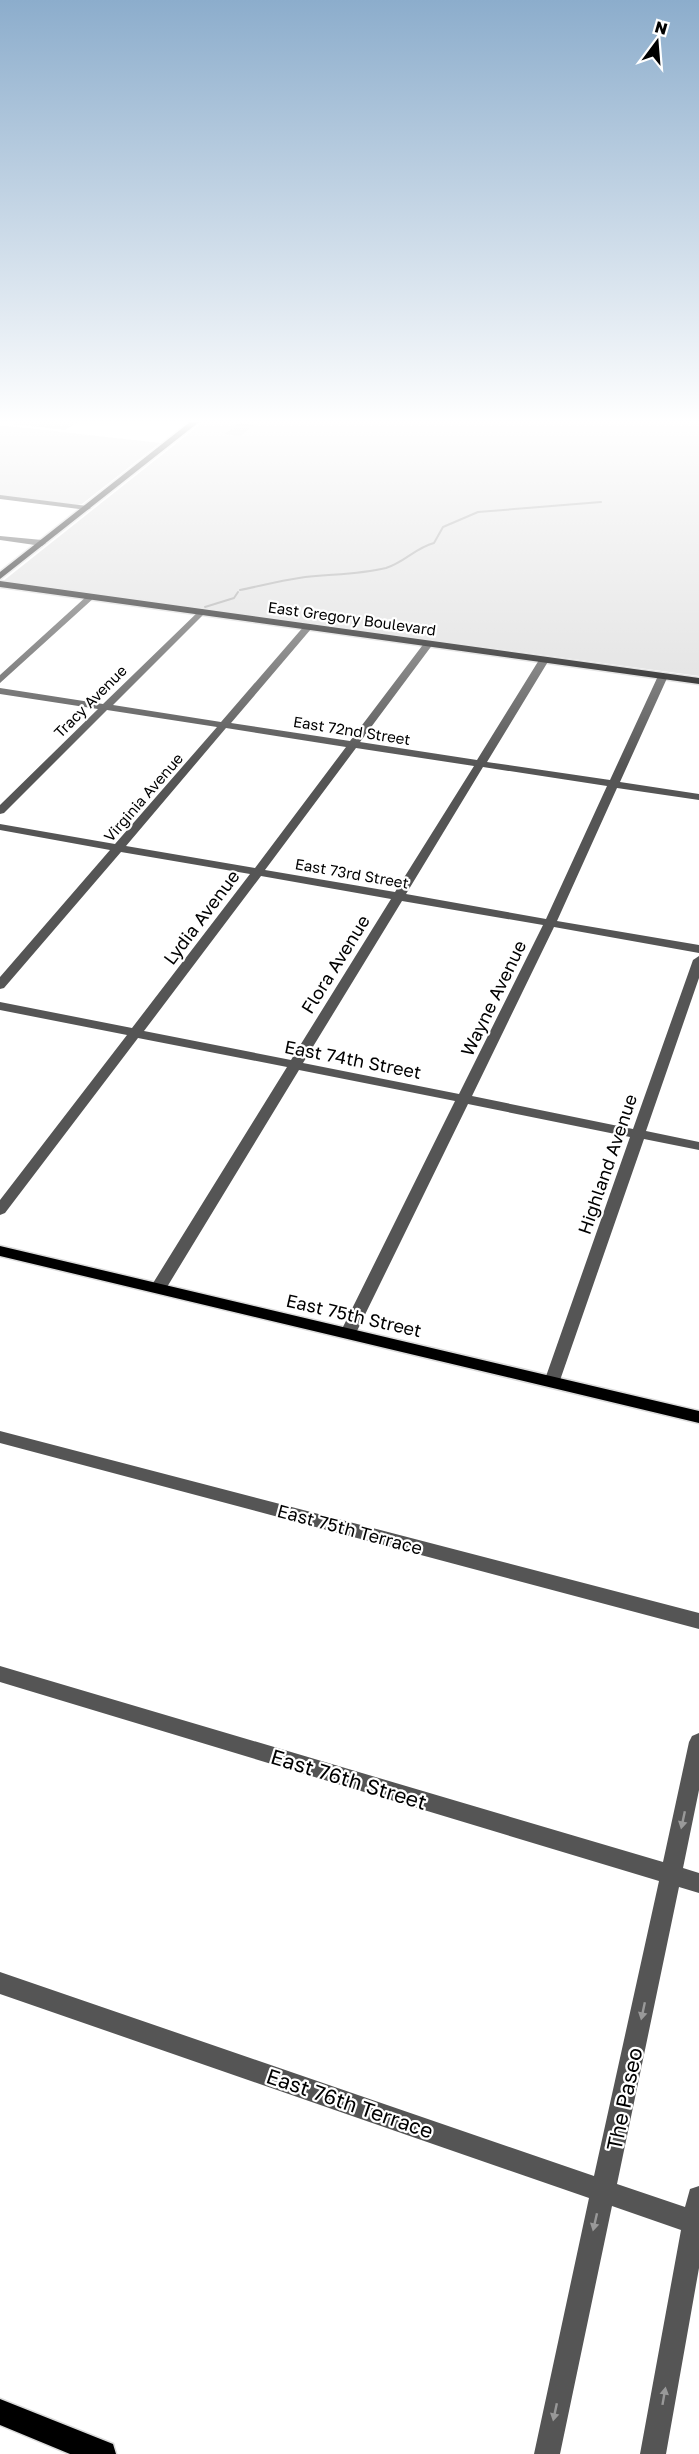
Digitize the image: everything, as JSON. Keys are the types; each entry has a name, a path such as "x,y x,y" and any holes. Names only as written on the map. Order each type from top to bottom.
{"main road":[{"path":"0,576 50,537"},
{"name":"East Gregory Boulevard","path":"0,584 699,681"},
{"name":"East 75th Street","path":"0,1251 699,1417"},
{"path":"0,2412 103,2454"}],"street":[{"path":"0,538 42,543"},
{"path":"0,680 92,597"},
{"name":"Tracy Avenue","path":"0,811 201,612"},
{"name":"Virginia Avenue","path":"0,985 309,627"},
{"name":"Lydia Avenue","path":"0,1210 258,872 428,644"},
{"name":"Flora Avenue","path":"158,1288 544,660"},
{"name":"Wayne Avenue","path":"348,1334 550,923 663,676"},
{"name":"East 72nd Street","path":"0,691 699,797"},
{"name":"East 73rd Street","path":"0,827 699,949"},
{"name":"Highland Avenue","path":"552,1382 699,960"},
{"name":"East 74th Street","path":"0,1006 699,1146"},
{"name":"East 75th Terrace","path":"0,1437 699,1621"},
{"name":"East 76th Street","path":"0,1674 699,1883"},
{"name":"The Paseo","path":"547,2454 699,1742"},
{"name":"East 76th Terrace","path":"0,1983 697,2224"},
{"path":"653,2454 697,2224 699,2198"}],"shaded area":[{"path":"59,537 699,537 699,676 2,582"}],"waterway":[{"path":"240,590 299,578 386,568 434,543 438,537"},
{"path":"205,607 234,598 238,592"}]}
